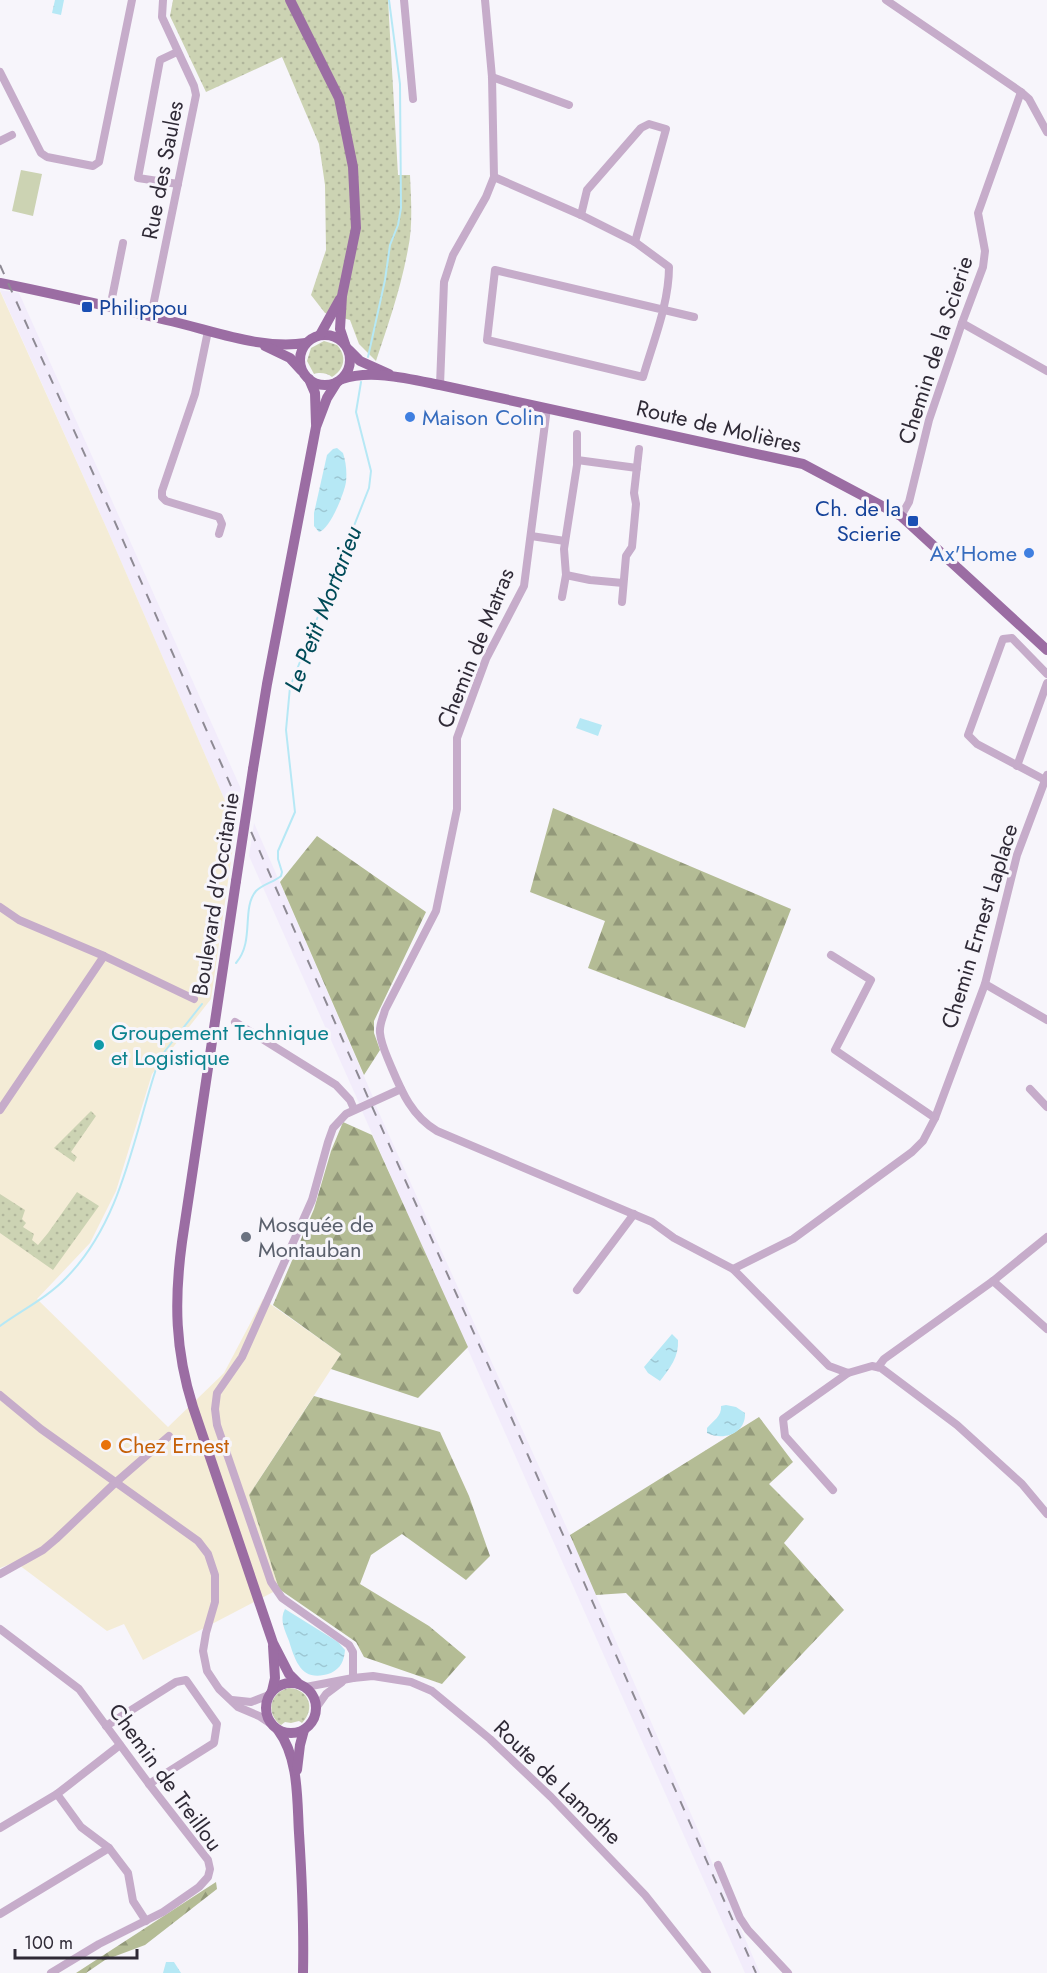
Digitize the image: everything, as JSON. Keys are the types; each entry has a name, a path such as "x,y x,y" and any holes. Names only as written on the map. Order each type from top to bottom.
{"main road":[{"path":"253,341 290,358 309,380 326,385 339,381 350,365 351,359 340,329 342,296 356,228 353,167 339,98 290,0"},
{"path":"0,283 253,341 288,346 306,343 320,334 342,296"},
{"path":"320,334 336,337 347,346"},
{"path":"302,370 300,358 306,343"},
{"name":"Route de Molières","path":"347,346 360,361 395,376"},
{"name":"Route de Molières","path":"339,381 357,375 395,376 803,464 901,516 1047,650"},
{"name":"Boulevard d'Occitanie","path":"309,380 315,393 316,427"},
{"name":"Boulevard d'Occitanie","path":"302,1685 289,1674 273,1643 193,1407 183,1373 176,1298 182,1242 267,684 316,427 327,398 339,381"},
{"name":"Boulevard d'Occitanie","path":"270,1693 275,1678 273,1643"},
{"path":"296,1782 304,1730 313,1720 316,1708 314,1696 302,1685 287,1683 270,1693 265,1709 274,1727 288,1746 296,1782 304,1903 303,1973"},
{"path":"274,1727 294,1733 304,1730"}],"street":[{"path":"0,72 41,153 47,157 93,166 99,162 132,0"},
{"name":"Rue des Saules","path":"151,316 196,95 162,17 163,0"},
{"path":"404,0 413,99"},
{"path":"440,385 446,275 453,255 486,197 494,177 492,77 485,0"},
{"path":"886,0 1021,92 1029,99 1047,132"},
{"path":"177,52 160,60 138,177 178,184"},
{"path":"492,77 568,105"},
{"name":"Chemin de la Scierie","path":"901,516 909,502 929,420 983,267 985,251 978,213 1021,92"},
{"path":"581,215 587,190 641,128 649,124 666,129 636,242"},
{"path":"0,141 12,135"},
{"path":"494,177 636,242 669,267 669,285 662,309 643,377 487,340 495,270 662,309 694,317"},
{"path":"110,308 123,243"},
{"path":"962,323 1047,370"},
{"path":"208,330 195,394 162,491 162,497 166,501 219,517 222,524 219,534"},
{"name":"Chemin de Matras","path":"547,408 524,586 486,659 457,738 457,809 436,911 385,1010 380,1028 382,1043 401,1089 416,1114 426,1124 437,1131 652,1222 674,1238 734,1269 829,1366 848,1373"},
{"path":"562,597 566,575 564,549 577,460 577,434"},
{"path":"622,602 626,556 632,547 636,504 634,493 639,449"},
{"path":"577,460 637,468"},
{"path":"531,536 565,541"},
{"path":"566,575 623,583"},
{"path":"1046,778 1017,766 977,744 968,735 1003,639 1012,638 1047,674"},
{"path":"1017,766 1047,683"},
{"name":"Chemin Ernest Laplace","path":"734,1269 793,1239 912,1152 923,1141 985,984 1017,855 1046,778"},
{"path":"0,907 19,920 104,956 194,999"},
{"path":"831,955 871,980 835,1050 934,1118"},
{"path":"0,1110 104,956"},
{"path":"985,984 1047,1020"},
{"path":"235,1022 336,1085 350,1100 354,1109"},
{"path":"316,1708 331,1689 350,1678 353,1652 349,1645 282,1598 271,1582 217,1425 215,1409 218,1393 242,1357 312,1200 333,1128 354,1109 401,1089"},
{"path":"1030,1089 1047,1107"},
{"path":"577,1290 634,1214"},
{"path":"878,1367 884,1359 993,1281 1047,1237"},
{"path":"993,1281 1047,1329"},
{"path":"833,1490 785,1436 783,1419 848,1373 872,1366 878,1367 957,1425 1022,1485 1047,1514"},
{"path":"0,1395 41,1429 198,1541 208,1554 215,1575 215,1602 206,1633 204,1661 212,1680 238,1707 259,1716 274,1727"},
{"path":"0,1574 43,1550 169,1436"},
{"name":"Chemin de Treillou","path":"0,1629 80,1689 208,1860 210,1869 208,1877 200,1887 163,1912 99,1944 51,1973"},
{"name":"Route de Lamothe","path":"302,1685 373,1676 395,1678 423,1686 441,1698 530,1776 620,1868 645,1895 707,1973"},
{"path":"106,1726 176,1682 186,1680 193,1688 217,1724 214,1743 149,1784"},
{"path":"232,1700 254,1701 270,1693"},
{"path":"0,1828 57,1794 120,1745"},
{"path":"57,1794 81,1827 110,1848 128,1873 133,1901 146,1921"},
{"path":"0,1914 110,1848"},
{"path":"718,1865 740,1918 748,1930 788,1973"}],"shaded area":[{"path":"0,290 19,293 241,789 236,826 107,529"},
{"path":"0,291 107,529 236,826 211,999 152,1074 116,1191 90,1243 37,1299 168,1427 224,1373 263,1299 341,1354 249,1495 279,1589 143,1660 124,1624 107,1631 15,1562 0,1568"},
{"path":"254,823 373,1097 359,1103 249,856"},
{"path":"375,1104 570,1535 760,1973 745,1973 362,1111"}],"green space":[{"path":"173,0 388,0 398,175 410,175 411,222 410,240 402,278 376,361 359,344 350,320 325,313 311,295 326,250 325,185 319,144 282,57 206,92 170,16"},
{"path":"21,170 42,174 33,216 12,211"},
{"path":"324,341 337,345 343,358 340,370 332,377 323,373 314,374 307,361 311,348"},
{"path":"553,808 791,909 745,1028 588,968 605,921 530,892"},
{"path":"317,836 426,912 374,1021 374,1033 380,1050 364,1075 280,882"},
{"path":"91,1111 96,1116 71,1152 77,1157 74,1162 54,1148"},
{"path":"343,1122 372,1135 468,1347 418,1398 331,1369 341,1354 273,1305 314,1209 331,1151"},
{"path":"77,1192 99,1206 53,1270 0,1233 0,1194 25,1210 22,1219 26,1223 23,1227 34,1234 32,1240 38,1245"},
{"path":"314,1396 440,1432 469,1496 490,1556 466,1580 402,1534 371,1555 360,1584 429,1626 466,1657 442,1684 364,1657 356,1642 279,1589 249,1495"},
{"path":"759,1417 793,1462 769,1484 804,1519 784,1543 844,1610 744,1715 626,1593 596,1595 570,1535"},
{"path":"289,1688 296,1689 306,1696 309,1712 302,1723 299,1721 285,1722 281,1725 273,1715 272,1704 277,1694"},
{"path":"216,1882 217,1889 145,1945 105,1960 86,1973 76,1973"}],"water":[{"path":"55,0 64,0 61,15 52,13"},
{"path":"337,448 343,453 346,482 332,518 328,525 319,532 314,526 314,513 327,455"},
{"path":"580,718 602,725 598,736 576,728"},
{"path":"672,1334 678,1340 677,1352 660,1381 648,1373 644,1367"},
{"path":"721,1406 736,1407 745,1413 742,1426 738,1431 726,1436 707,1433 707,1428 719,1416"},
{"path":"285,1609 338,1642 345,1650 343,1661 337,1669 331,1673 314,1675 302,1669 283,1625"},
{"path":"166,1962 174,1962 181,1973 163,1973"}],"waterway":[{"name":"Le Petit Mortarieu","path":"368,357 385,280 390,245 398,225 401,208 400,84 389,0"},
{"name":"Le Petit Mortarieu","path":"236,963 245,945 252,898 256,891 281,876 278,851 295,812 286,730 290,687 369,488 371,471 356,412 361,382"},
{"name":"Le Petit Mortarieu","path":"0,1326 59,1285 85,1255 100,1231 124,1178 157,1066 165,1051 202,1004"}],"railway":[{"path":"0,265 756,1973"}],"place":[{"name":"Philippou","path":"87,307"},
{"name":"Maison Colin","path":"410,417"},
{"name":"Ch. de la Scierie","path":"913,521"},
{"name":"Ax'Home","path":"1029,553"},
{"name":"Groupement Technique et Logistique","path":"99,1045"},
{"name":"Mosquée de Montauban","path":"246,1237"},
{"name":"Chez Ernest","path":"106,1445"}]}
